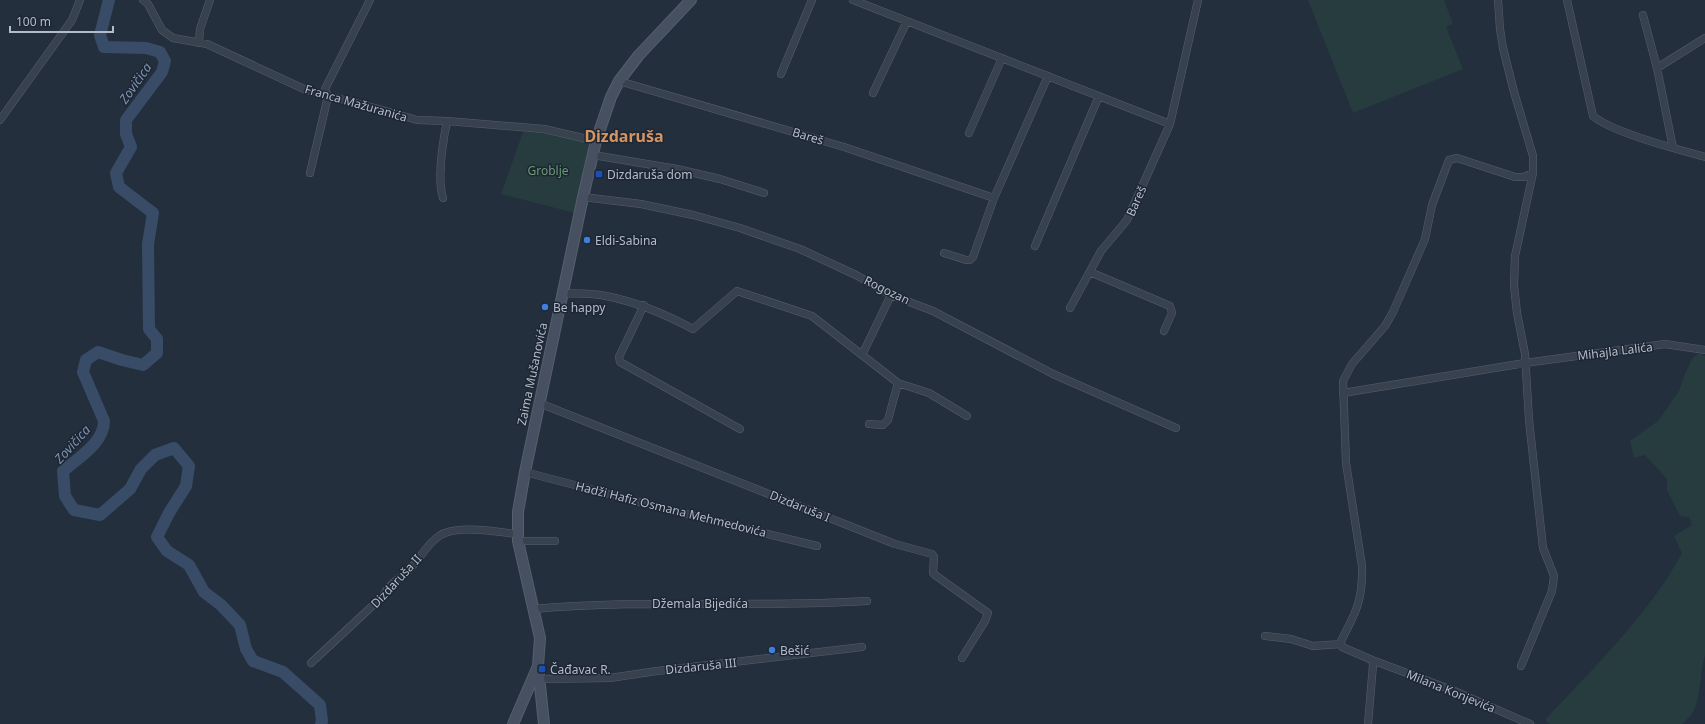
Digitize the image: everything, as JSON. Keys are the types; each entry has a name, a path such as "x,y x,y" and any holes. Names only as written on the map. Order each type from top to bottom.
{"street":[{"path":"0,120 72,20 80,0"},
{"name":"Franca Mažuranića","path":"143,0 148,4 162,30 173,38 207,44 306,90 417,120 544,129 596,141"},
{"path":"199,43 200,29 210,0"},
{"path":"310,173 328,96 326,89 370,0"},
{"name":"Zaima Mušanovića","path":"538,666 540,638 517,538 518,512 562,293 596,141 611,97 619,81 639,55 691,0"},
{"path":"781,74 812,0"},
{"path":"853,0 1170,124"},
{"name":"Bareš","path":"1070,308 1101,251 1127,220 1170,124 1198,0"},
{"path":"1498,0 1503,48 1533,156 1533,174 1514,265 1515,293 1525,363 1543,548 1553,570 1554,584 1542,618 1521,666"},
{"path":"1567,0 1592,116 1604,123 1639,137 1705,158"},
{"path":"1643,15 1657,68 1673,148"},
{"path":"873,93 907,21"},
{"path":"1657,68 1705,38"},
{"path":"969,133 1002,58"},
{"path":"944,252 966,260 973,258 994,198 1048,76"},
{"name":"Bareš","path":"619,81 844,147 994,198"},
{"path":"1036,246 1099,96"},
{"path":"444,198 441,190 442,142 447,121"},
{"path":"593,155 684,171 720,179 764,193"},
{"path":"1265,636 1290,639 1313,646 1341,644 1341,641 1358,608 1361,594 1362,566 1346,463 1343,393 1344,381 1352,364 1385,326 1419,255 1425,239 1432,205 1449,160 1457,158 1515,177 1524,177 1533,174"},
{"name":"Rogozan","path":"584,197 640,204 693,215 740,228 800,249 856,275 891,295 933,311 1053,374 1176,428"},
{"path":"1090,272 1170,306 1172,312 1164,331"},
{"path":"562,293 605,296 644,306 693,329 737,290 812,316 898,382 929,394 967,416"},
{"path":"862,355 891,295"},
{"path":"644,306 619,357 620,362 740,429"},
{"name":"Mihajla Lalića","path":"1343,393 1525,363 1665,344 1705,350"},
{"path":"869,424 883,425 888,420 898,382"},
{"name":"Dizdaruša I","path":"539,403 895,544 932,554 934,557 933,572 935,575 988,613 985,621 962,658"},
{"name":"Hadži Hafiz Osmana Mehmedovića","path":"525,472 670,510 817,546"},
{"name":"Dizdaruša II","path":"312,663 383,596 388,586 409,570 424,550 439,536 449,531 464,530 517,538 555,541"},
{"name":"Džemala Bijedića","path":"533,609 584,605 691,603 830,604 868,601"},
{"name":"Milana Konjevića","path":"1341,644 1342,647 1372,660 1452,690 1530,724"},
{"name":"Dizdaruša III","path":"540,679 610,678 657,671 862,647"},
{"path":"1368,724 1373,665 1372,660"},
{"path":"538,666 544,724"},
{"path":"513,724 538,666"}],"green space":[{"path":"1308,0 1444,0 1453,24 1446,27 1463,69 1353,113"},
{"name":"Groblje","path":"523,132 538,132 589,143 575,213 501,194"},
{"path":"1700,353 1705,356 1705,655 1696,706 1691,715 1682,724 1550,724 1545,720 1619,641 1653,599 1682,553 1674,536 1692,525 1689,517 1680,516 1667,490 1667,479 1645,455 1634,458 1630,441 1658,421 1679,391 1693,357"}],"waterway":[{"name":"Zovičica","path":"109,0 100,35 104,47 146,48 160,52 165,61 162,72 126,120 126,134 131,147 116,173 119,187 153,213 148,244 149,329 157,339 157,353 143,365 98,352 86,360 83,372 104,421 103,429 95,443 63,471 65,496 74,510 100,515 130,489 141,469 155,455 174,448 189,466 186,486 169,513 157,537 167,551 189,565 204,592 221,605 240,625 246,649 253,661 283,672 320,705 321,724"}],"place":[{"name":"Dizdaruša dom","path":"599,174"},
{"name":"Eldi-Sabina","path":"587,240"},
{"name":"Be happy","path":"545,307"},
{"name":"Bešić","path":"772,650"},
{"name":"Čađavac R.","path":"542,669"}],"district":[{"name":"Dizdaruša","path":"624,136"}]}
